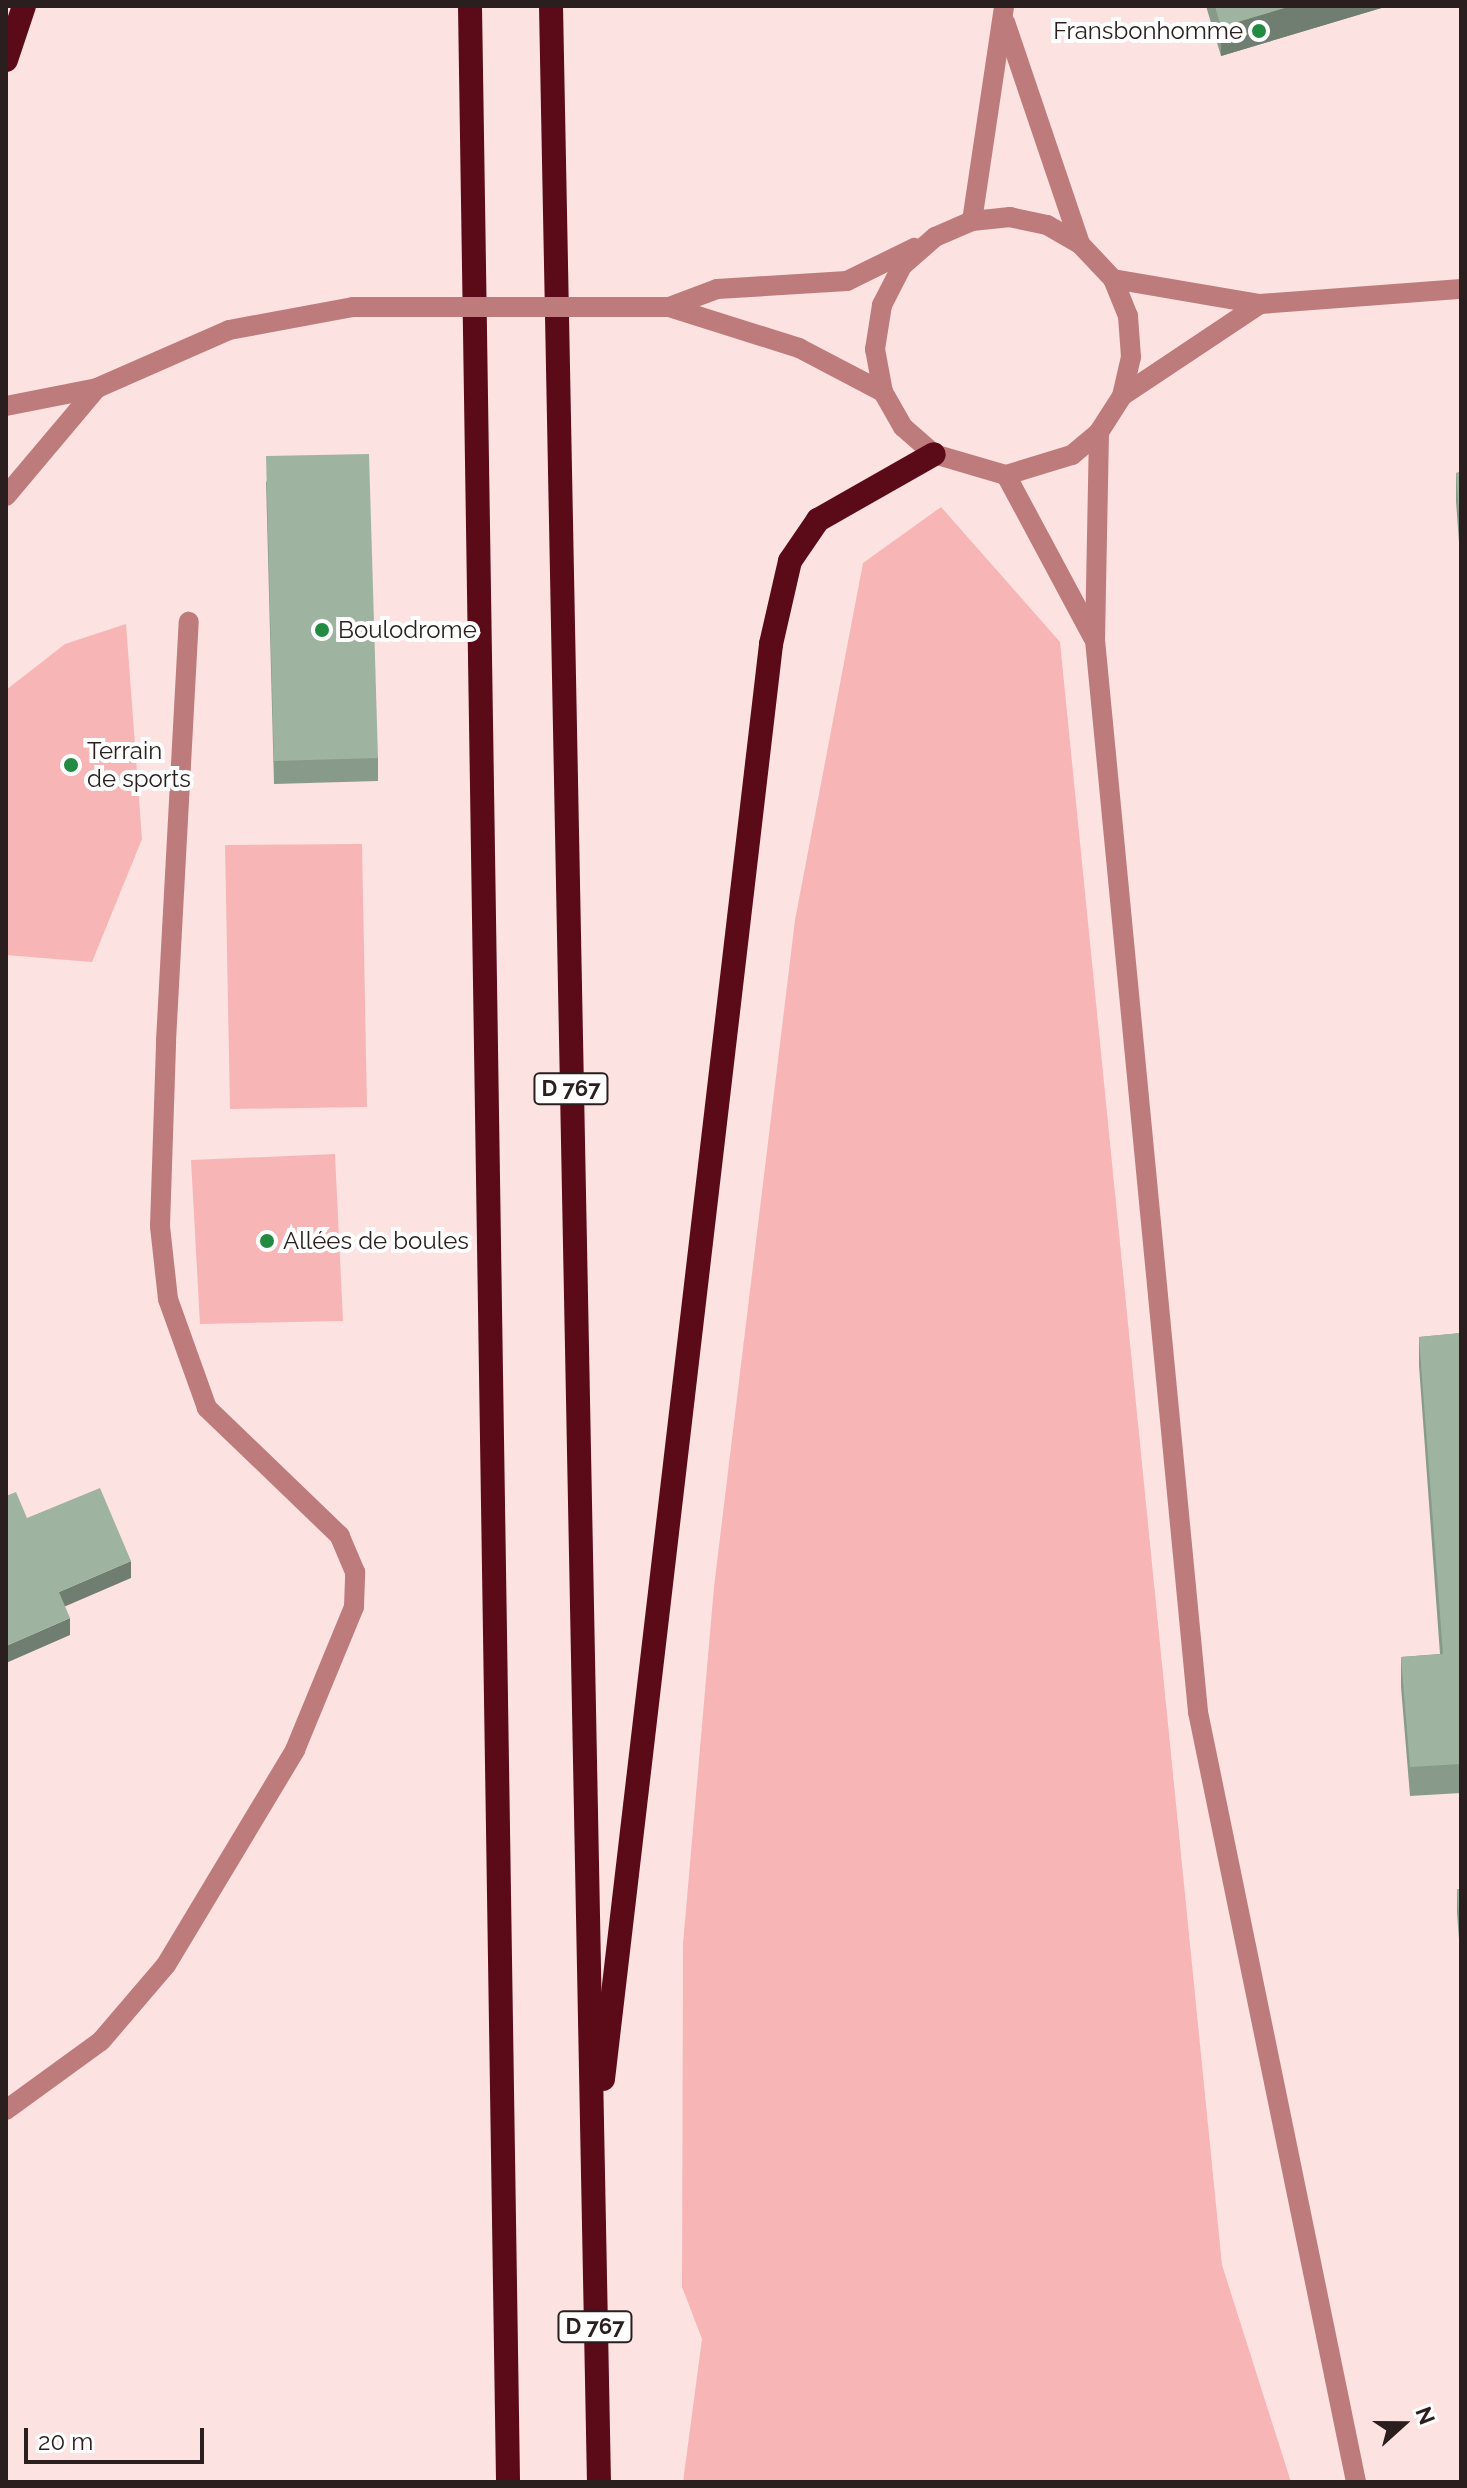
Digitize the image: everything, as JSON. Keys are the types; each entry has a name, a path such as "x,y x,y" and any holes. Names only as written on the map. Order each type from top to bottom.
{"highway":[{"path":"6,60 24,6"},
{"path":"470,6 508,2482"},
{"name":"D 767","path":"551,6 599,2482"},
{"name":"D 767","path":"592,2172 771,644 790,561 818,520 934,454"}],"street":[{"path":"972,221 1004,14"},
{"path":"1004,14 1080,244"},
{"path":"669,307 717,289 847,281 935,237 972,221 1010,217 1047,225 1080,244 1113,279 1128,316 1131,357 1122,396 1099,432 1072,455 1006,475 934,454 903,427 883,392 875,349 882,305 902,266 935,237"},
{"path":"1113,279 1260,304 1461,289"},
{"path":"1122,396 1260,304"},
{"path":"6,406 97,388 229,330 353,307 669,307 799,348 883,392"},
{"path":"6,496 97,388"},
{"path":"1099,432 1095,640 1198,1712 1356,2482"},
{"path":"1006,475 1095,640"},
{"path":"6,2110 101,2041 166,1965 295,1750 354,1607 355,1572 340,1536 207,1408 168,1299 160,1226 166,1041 189,622"}],"shaded area":[{"path":"941,507 1060,642 1222,2265 1291,2482 683,2482 702,2339 682,2287 683,1944 714,1587 795,920 863,563"},
{"name":"Terrain de sports","path":"126,624 142,839 92,962 6,955 6,690 65,644"},
{"path":"362,844 367,1107 230,1109 225,845"},
{"name":"Allées de boules","path":"335,1154 343,1321 200,1324 191,1160"}],"building":[{"path":"1215,6 1291,6 1221,27"},
{"name":"Boulodrome","path":"369,454 378,758 274,761 266,456"},
{"path":"1461,472 1461,541 1456,473"},
{"path":"1461,1333 1461,1764 1410,1767 1401,1657 1443,1654 1419,1337"},
{"path":"100,1488 131,1561 59,1592 70,1618 6,1646 6,1496 16,1492 27,1518"},
{"path":"1457,1889 1461,1889 1461,1941"}],"place":[{"name":"Fransbonhomme","path":"1259,31"},
{"name":"Boulodrome","path":"322,630"},
{"name":"Terrain de sports","path":"71,765"},
{"name":"Allées de boules","path":"267,1241"}]}
